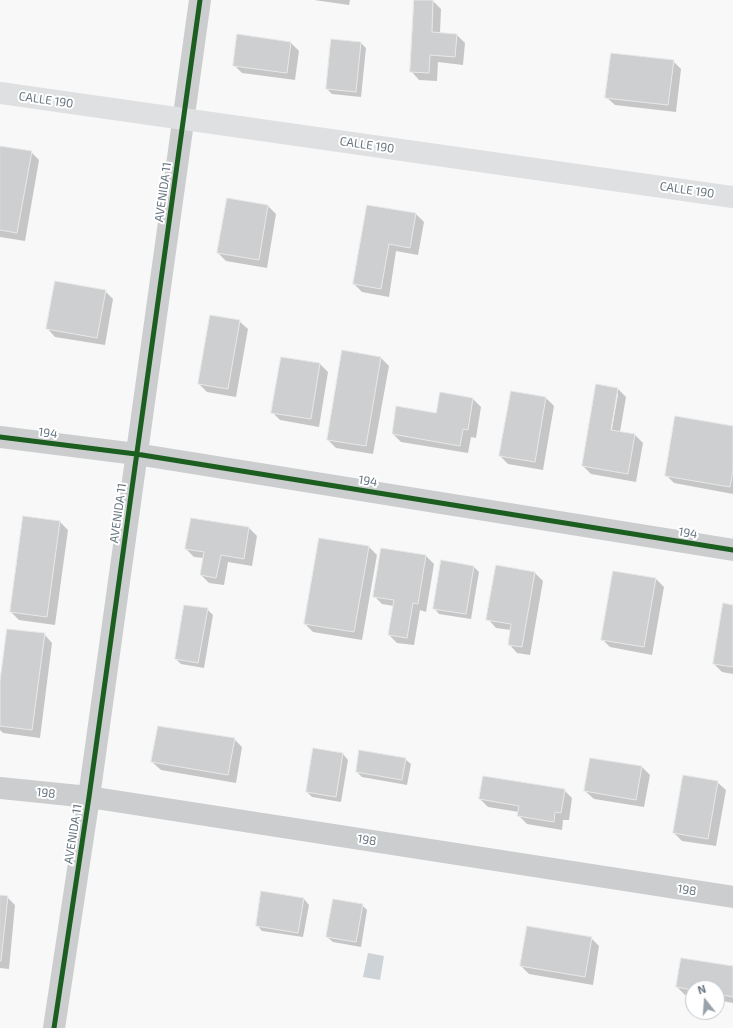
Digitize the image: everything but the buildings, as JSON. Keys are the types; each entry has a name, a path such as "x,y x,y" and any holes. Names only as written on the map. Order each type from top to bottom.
{"main road":[{"name":"CALLE 190","path":"0,93 733,196"}],"street":[{"name":"AVENIDA 11","path":"54,1028 89,797 200,0"},
{"name":"194","path":"0,437 136,454 733,550"},
{"name":"198","path":"0,788 89,797 733,898"}],"shaded area":[{"path":"368,953 384,956 380,980 363,977"}],"cycle path":[{"path":"54,1028 89,797 200,0"},
{"path":"0,437 136,454 733,550"}]}
